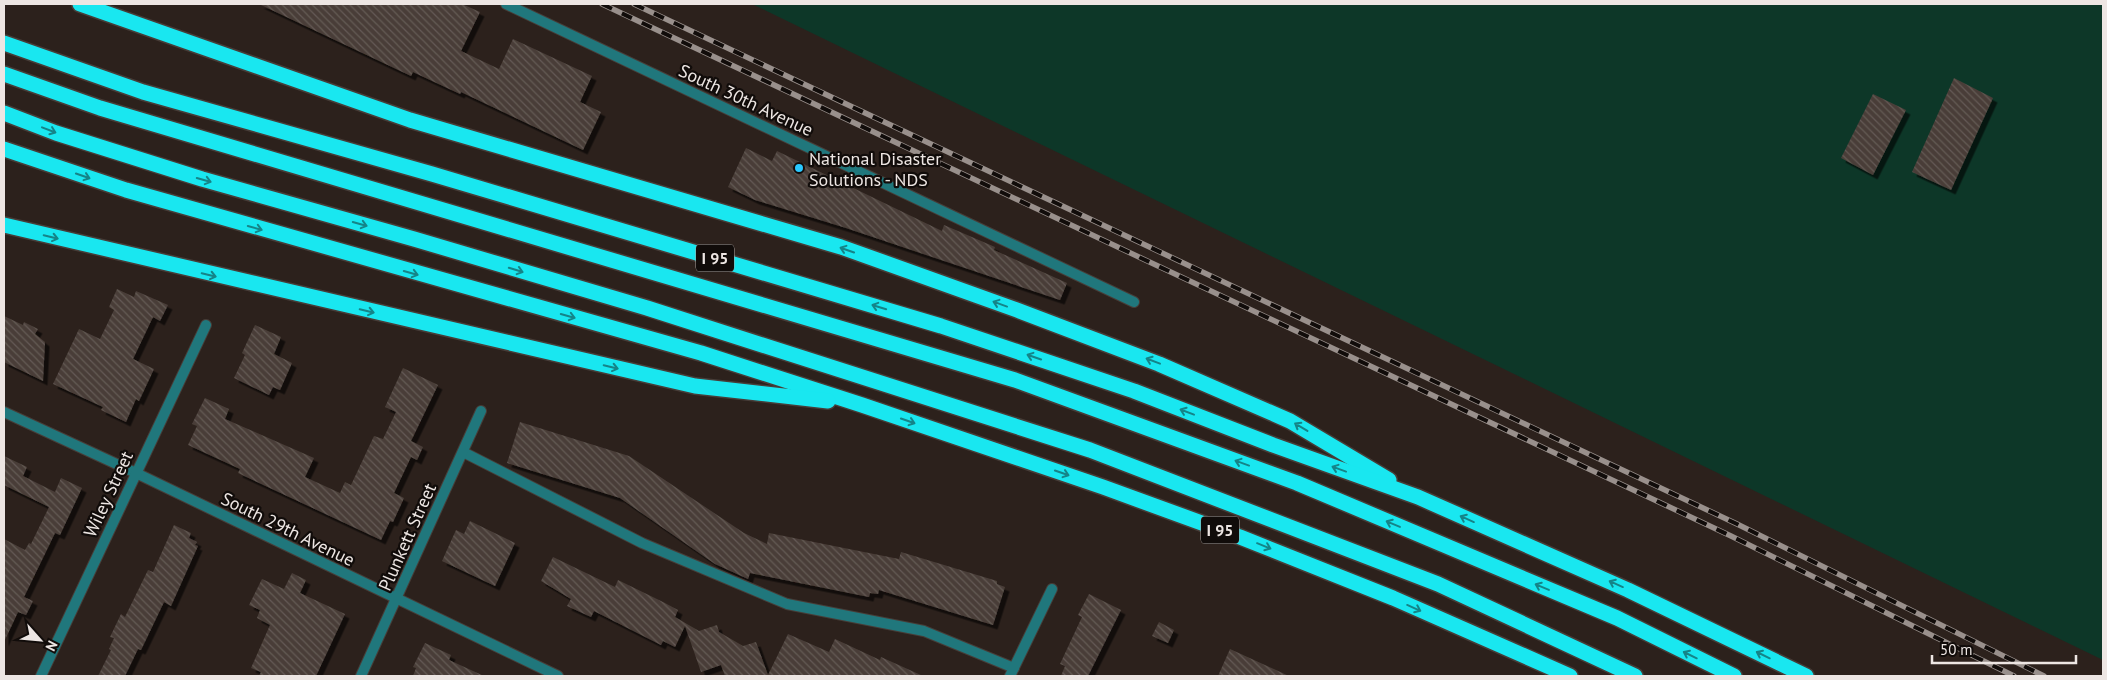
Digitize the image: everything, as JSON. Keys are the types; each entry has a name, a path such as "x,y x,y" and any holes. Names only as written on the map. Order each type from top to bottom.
{"highway":[{"path":"80,4 410,120 841,247 1017,310 1159,364 1290,421 1418,497"},
{"name":"I 95","path":"4,43 143,92 423,172 941,326 1134,391 1272,445 1418,497 1628,590 1806,676"},
{"path":"4,74 100,108 1015,380 1297,483 1617,618 1734,676"},
{"path":"4,113 56,133 202,179 647,308 1090,450 1438,584 1635,676"},
{"name":"I 95","path":"4,148 126,190 701,354 862,405 1103,487 1240,537 1393,598 1570,676"},
{"path":"4,225 695,386 862,405"}],"street":[{"name":"South 30th Avenue","path":"506,4 1134,302"},
{"name":"Wiley Street","path":"41,676 206,325"},
{"name":"Plunkett Street","path":"361,676 481,411"},
{"name":"South 29th Avenue","path":"4,412 136,473 558,676"},
{"path":"463,452 642,543 787,604 924,631 1012,672 1052,589"}],"green space":[{"path":"752,4 2103,4 2103,660"}],"building":[{"path":"259,4 462,4 480,12 461,51 499,69 513,39 592,76 580,102 601,112 583,150 461,92 460,94 413,72 411,76"},
{"path":"1954,78 1993,98 1951,190 1912,172"},
{"path":"1873,94 1906,110 1873,175 1841,158"},
{"path":"746,148 772,161 777,151 942,231 944,225 995,247 994,250 1067,283 1060,300 846,228 755,200 728,187"},
{"path":"117,289 134,297 136,291 168,305 160,321 153,317 133,359 154,369 139,401 136,399 126,422 101,410 103,407 53,384 79,329 100,339 114,310 109,307"},
{"path":"4,316 23,325 24,322 38,329 35,334 45,342 43,381 4,362"},
{"path":"255,325 281,337 274,354 292,363 280,390 273,387 269,395 234,378 245,355 242,353"},
{"path":"403,368 438,385 411,441 423,447 417,460 411,457 394,493 404,498 393,522 390,521 381,540 238,473 240,469 188,445 197,426 192,424 205,398 229,409 225,419 314,458 305,477 340,493 345,482 351,485 374,436 383,439 396,412 385,407"},
{"path":"520,422 629,456 744,533 767,544 769,533 899,559 901,552 997,581 997,584 1005,587 993,625 879,590 878,594 870,593 869,597 750,573 748,579 715,564 620,498 507,463"},
{"path":"4,456 27,467 23,476 55,492 61,478 82,488 60,535 55,533 24,597 33,601 26,615 18,612 4,642 4,539 25,550 29,543 31,544 49,507 4,485"},
{"path":"470,521 515,543 495,586 442,561 456,530 464,534"},
{"path":"174,525 191,533 189,538 197,542 195,545 198,546 171,606 164,602 141,650 138,649 125,676 98,676 111,650 109,649 114,638 110,637 121,614 125,617 148,570 153,572"},
{"path":"553,557 615,587 618,580 663,602 678,610 675,617 699,631 717,625 719,632 743,646 756,642 768,675 788,634 829,652 835,639 880,660 881,657 923,676 725,676 721,665 701,672 685,626 675,647 663,641 661,645 594,611 591,617 567,606 571,599 541,581"},
{"path":"292,573 306,580 300,593 345,614 316,676 259,676 261,672 251,668 270,625 257,618 260,610 249,605 262,579 284,589"},
{"path":"1089,594 1121,610 1088,676 1061,676 1065,666 1060,664 1082,617 1078,615"},
{"path":"1159,622 1174,630 1168,643 1152,636"},
{"path":"425,643 451,655 449,660 484,676 413,676 416,668 413,667"},
{"path":"1230,649 1289,676 1218,676"}],"railway":[{"path":"602,4 1731,536 2014,676"},
{"path":"634,4 1737,524 2044,676"}],"place":[{"name":"National Disaster Solutions - NDS","path":"799,168"}]}
